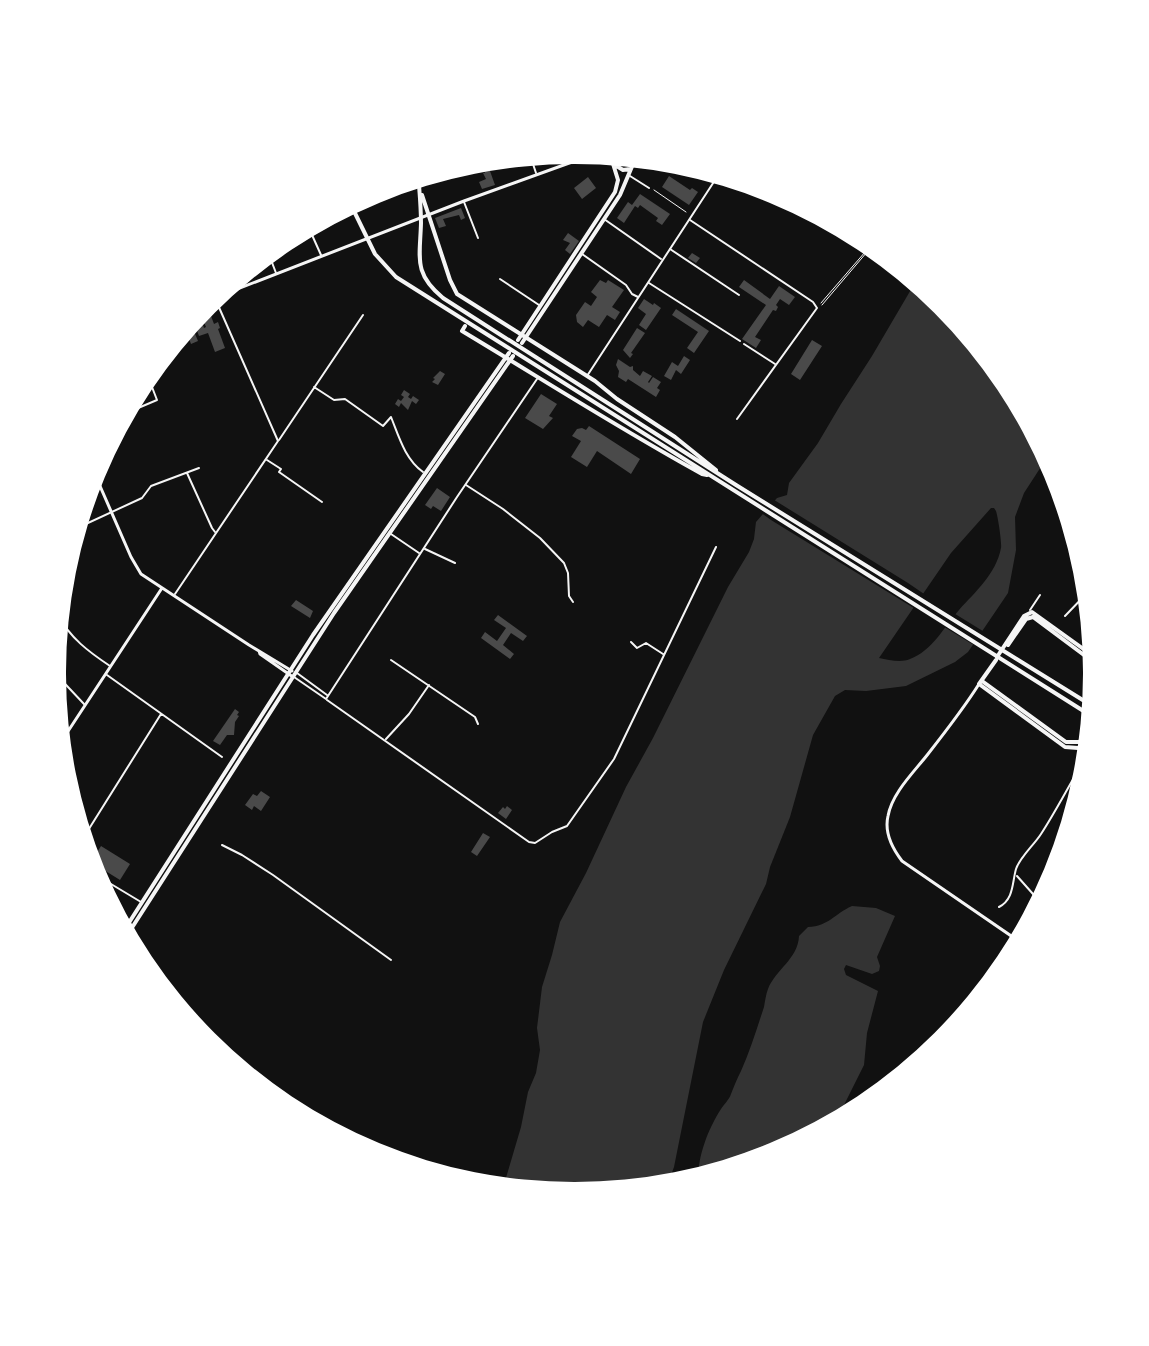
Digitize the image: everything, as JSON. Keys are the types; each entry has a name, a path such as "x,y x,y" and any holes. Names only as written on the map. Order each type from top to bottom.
{"main road":[{"path":"246,285 559,165"},
{"path":"521,339 540,306 580,253 615,192 618,180 615,167"},
{"path":"521,339 604,219 623,188 631,168"},
{"path":"420,188 453,289 462,299 521,339 602,387 675,437 715,467 717,472"},
{"path":"419,189 419,266 427,283 448,302 1082,709"},
{"path":"355,215 375,254 389,271 444,308 709,475 1082,699"},
{"path":"492,323 500,323"},
{"path":"464,329 484,345 509,357 595,412 702,474 709,475"},
{"path":"483,336 484,345"},
{"path":"387,532 425,473 509,357"},
{"path":"132,923 292,673 318,627 509,357"},
{"path":"602,387 610,399"},
{"path":"595,412 603,412"},
{"path":"101,488 137,569 144,577 292,673"},
{"path":"69,729 162,588"},
{"path":"1010,935 902,861 887,832 888,814 896,795 961,711 1024,616 1034,613 1082,650"},
{"path":"1008,645 1026,619 1033,617 1082,651"},
{"path":"131,922 292,673"},
{"path":"980,682 1060,739 1070,743 1079,741"},
{"path":"980,682 1062,745 1078,747"}],"street":[{"path":"534,167 536,174"},
{"path":"628,175 649,188"},
{"path":"587,377 712,184"},
{"path":"464,201 478,238"},
{"path":"690,217 818,307 737,419"},
{"path":"604,219 662,259"},
{"path":"313,237 322,256"},
{"path":"669,249 739,295"},
{"path":"580,253 638,297"},
{"path":"273,264 277,274"},
{"path":"500,279 540,306"},
{"path":"648,282 776,365"},
{"path":"219,309 278,441"},
{"path":"174,595 363,315"},
{"path":"327,697 538,378"},
{"path":"314,387 334,400 345,399 383,426 391,417 405,453 425,473"},
{"path":"142,407 156,401 153,389"},
{"path":"266,459 322,502"},
{"path":"89,523 142,498 151,486 199,468"},
{"path":"187,472 216,533"},
{"path":"466,485 540,538 564,563 568,573 569,596 573,602"},
{"path":"387,532 420,554"},
{"path":"292,673 535,843 567,826 614,759 716,547"},
{"path":"424,548 455,563"},
{"path":"1029,612 1040,595"},
{"path":"1065,616 1078,602"},
{"path":"68,631 111,667"},
{"path":"631,642 637,648 646,643 664,655"},
{"path":"391,660 475,717 478,724"},
{"path":"106,674 222,757"},
{"path":"66,685 85,705"},
{"path":"385,740 409,714 429,685"},
{"path":"90,827 161,714"},
{"path":"999,907 1010,895 1016,869 1071,784"},
{"path":"222,845 263,868 391,960"},
{"path":"1016,875 1033,894"},
{"path":"112,885 142,903"}],"path":[{"path":"649,188 690,217"},
{"path":"818,307 863,255"}],"shaded area":[{"path":"910,291 978,363 1015,419 1040,469 1024,493 1015,517 1016,550 1008,593 968,652 955,662 906,686 845,690 835,696 813,735 790,817 766,884 724,970 703,1022 672,1172 574,1182 506,1177 528,1092 536,1073 542,987 560,922 728,587 749,552 756,522 777,498 787,495 789,483","holes":["991,508 996,511 1001,548 995,566 984,582 925,650 903,661 879,658 951,553"]},
{"path":"852,906 876,908 895,916 877,957 879,971 872,974 846,965 844,969 846,975 878,991 867,1033 864,1065 845,1103 769,1143 699,1166 716,1117 730,1096 744,1063 772,982 791,958 799,936 808,927 826,922"}],"pier":[{"path":"771,498 927,596 917,610 771,520 760,512"},
{"path":"952,612 986,633 977,647 941,625"}],"building":[{"path":"490,172 495,185 482,189 479,182 486,179 485,173"},
{"path":"669,176 698,192 689,205 662,187"},
{"path":"588,177 596,188 582,199 574,188"},
{"path":"640,194 670,214 662,225 656,221 658,218 640,205 638,208 635,206 624,223 617,218 628,202 632,205"},
{"path":"461,208 465,218 461,220 459,215 443,219 446,226 439,228 435,218"},
{"path":"568,233 579,241 570,254 565,250 570,243 563,240"},
{"path":"692,253 700,258 696,263 688,258"},
{"path":"600,280 606,283 608,280 624,290 612,307 620,312 615,320 607,315 599,327 588,320 583,327 577,322 576,315 585,302 591,306 597,297 591,292"},
{"path":"744,280 770,299 779,286 795,297 789,305 780,299 776,311 773,310 755,337 761,340 756,348 742,339 766,305 739,287"},
{"path":"644,299 661,308 646,330 639,325 646,314 638,308"},
{"path":"676,309 709,331 694,353 687,348 698,332 672,315"},
{"path":"211,317 214,324 218,322 225,348 215,352 208,333 199,336 198,332 203,326 206,327 205,324"},
{"path":"637,328 645,333 630,358 623,350"},
{"path":"195,334 198,341 191,344 190,341"},
{"path":"812,340 822,346 800,380 791,374"},
{"path":"684,356 690,360 681,374 676,370 671,380 664,376 672,362 678,366"},
{"path":"618,359 633,366 640,376 643,371 652,376 649,383 653,377 661,382 656,397 628,379 626,382 618,377"},
{"path":"440,371 445,374 438,385 432,382"},
{"path":"404,390 411,399 413,396 419,400 416,404 412,401 408,410 401,403 399,407 395,404 404,397 401,395"},
{"path":"541,394 557,404 549,416 553,418 543,429 525,418"},
{"path":"589,426 640,459 631,474 597,451 587,467 571,457 581,441 572,436 577,429 586,430"},
{"path":"437,488 450,497 441,511 425,505"},
{"path":"296,600 313,611 310,618 291,606"},
{"path":"498,615 527,636 523,641 511,633 503,645 514,654 510,659 481,638 485,632 497,641 506,628 494,620"},
{"path":"235,709 239,716 234,735 227,735 220,745 213,741"},
{"path":"261,791 270,797 261,811 245,805 253,794 257,796"},
{"path":"507,806 512,810 506,819 498,813"},
{"path":"483,833 490,837 477,856 471,852"},
{"path":"101,846 130,864 120,880 107,872 98,850"}]}
